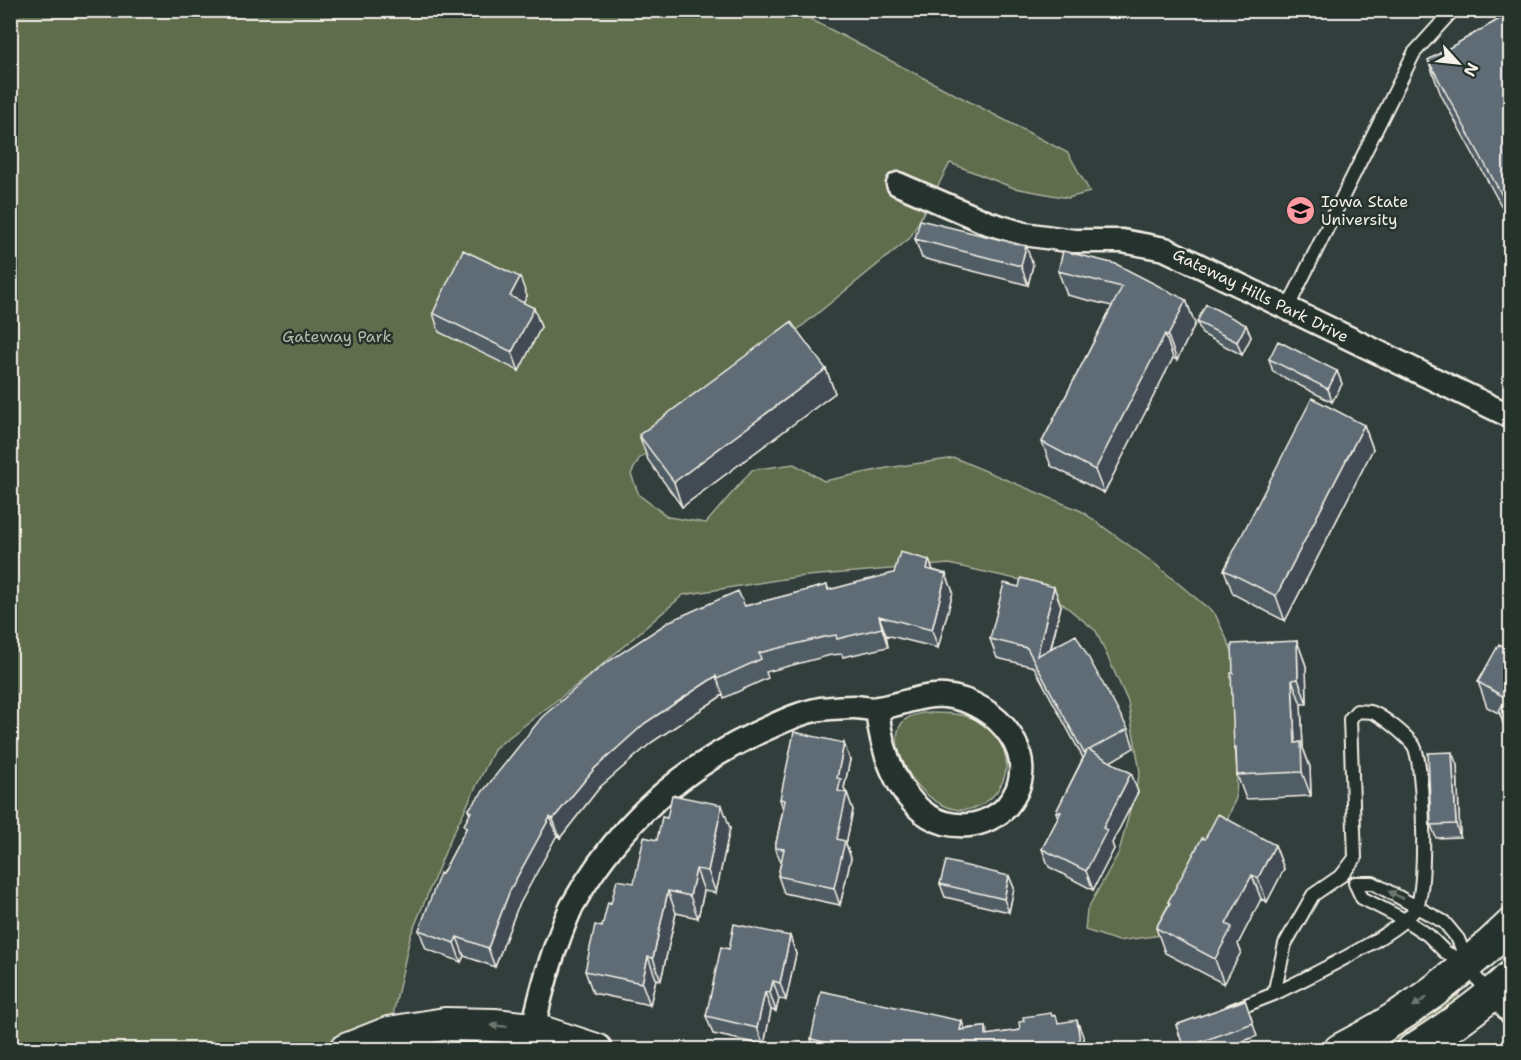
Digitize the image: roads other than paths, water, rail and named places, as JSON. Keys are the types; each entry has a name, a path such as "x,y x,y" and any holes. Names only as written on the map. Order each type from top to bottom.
{"street":[{"name":"Gateway Hills Park Drive","path":"898,184 988,223 1024,234 1074,241 1122,241 1165,249 1510,416"},
{"path":"530,1039 546,972 571,908 609,848 653,800 690,770 733,744 785,720 819,710 854,707 877,709 916,698 945,696 975,705 996,718 1012,735 1021,757 1021,776 1016,791 1006,807 979,824 955,826 934,819 912,801 896,780 879,734 877,709"},
{"path":"1340,1050 1426,998 1510,926"},
{"path":"1413,1050 1443,1031 1501,987"},
{"path":"346,1050 389,1033 445,1024 494,1025 530,1039 596,1050"}],"lane":[{"path":"1288,307 1414,53 1453,10"},
{"path":"1223,1013 1274,994 1346,957 1405,920 1417,906 1424,860 1419,765 1414,746 1401,732 1373,713 1357,711 1350,719 1354,858 1342,875 1313,895 1285,944 1274,994"},
{"path":"1342,875 1355,883 1373,883 1444,922 1458,939 1465,964"},
{"path":"1355,883 1362,898 1405,920 1428,935 1445,951 1501,987 1510,1020"}],"place":[{"name":"Iowa State University","path":"1300,210"}],"park label":[{"name":"Gateway Park","path":"337,336"}]}
